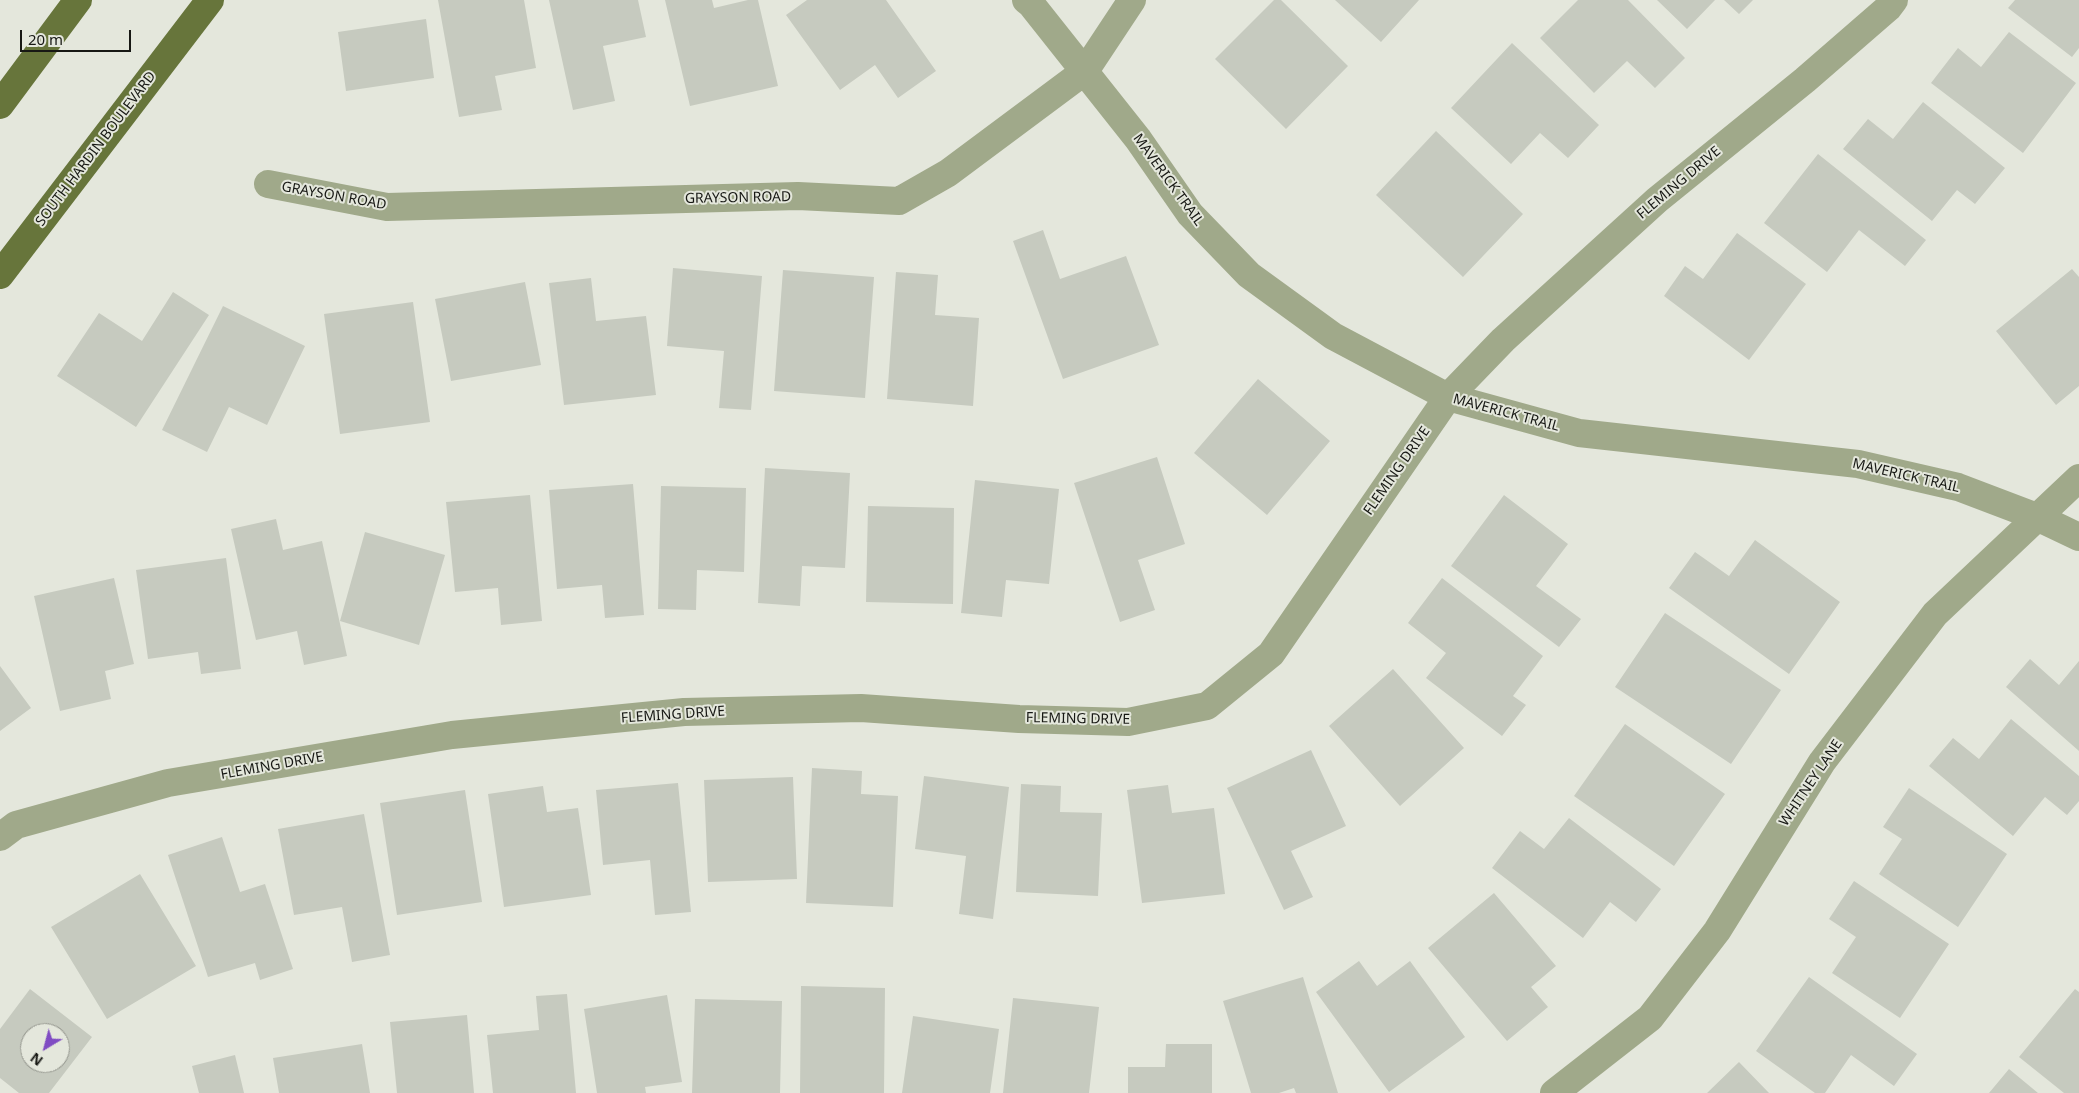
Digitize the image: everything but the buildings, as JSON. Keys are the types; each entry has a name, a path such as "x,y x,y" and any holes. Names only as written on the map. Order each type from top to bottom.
{"main road":[{"path":"0,105 78,0"},
{"name":"SOUTH HARDIN BOULEVARD","path":"0,275 210,0"}],"street":[{"name":"MAVERICK TRAIL","path":"1026,0 1138,139 1190,214 1249,275 1332,336 1448,397 1579,433 1858,464 1958,487 2037,517 2079,537"},
{"name":"GRAYSON ROAD","path":"268,184 387,207 798,196 899,201 948,173 1085,71 1132,0"},
{"name":"FLEMING DRIVE","path":"0,837 16,825 168,784 452,735 684,712 861,708 1019,719 1128,722 1207,706 1271,654 1448,397 1503,340 1657,200 1805,80 1888,8 1894,0"},
{"name":"WHITNEY LANE","path":"1554,1093 1650,1018 1717,931 1822,762 1935,614 2079,478"}]}
